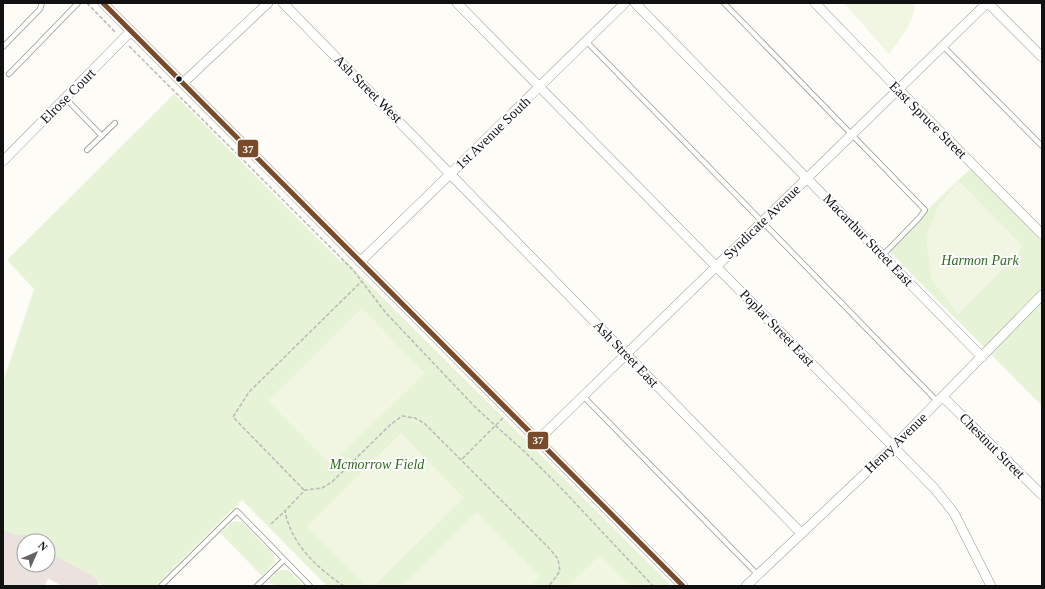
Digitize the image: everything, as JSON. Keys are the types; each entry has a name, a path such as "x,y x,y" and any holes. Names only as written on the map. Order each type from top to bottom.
{"street":[{"path":"103,3 683,586"},
{"path":"183,83 268,3"},
{"name":"Ash Street West","path":"283,3 452,174"},
{"name":"Poplar Street East","path":"457,3 934,488 954,513 991,586"},
{"name":"1st Avenue South","path":"360,262 540,88 625,3"},
{"name":"Macarthur Street East","path":"635,3 982,357"},
{"name":"East Spruce Street","path":"815,3 1042,234"},
{"path":"988,3 1042,57"},
{"name":"Syndicate Avenue","path":"538,440 988,3"},
{"name":"Elrose Court","path":"3,160 66,99 131,31"},
{"name":"Ash Street East","path":"452,174 626,355 801,533"},
{"name":"Henry Avenue","path":"746,586 893,447 1042,295"},
{"name":"Chestnut Street","path":"940,400 1042,495"}],"lane":[{"path":"3,47 40,9 42,3"},
{"path":"9,74 78,3"},
{"path":"724,3 925,210 883,255"},
{"path":"586,41 762,222 940,400"},
{"path":"943,46 1042,146"},
{"path":"66,99 102,136"},
{"path":"87,150 116,123"},
{"path":"584,397 758,575"},
{"path":"161,586 237,511 310,586"},
{"path":"257,586 284,560"}],"path":[{"path":"87,3 353,270 386,313 476,408 496,425 561,488 653,586"},
{"path":"305,490 233,417 249,392 362,281"},
{"path":"462,459 509,412"},
{"path":"271,524 305,490 322,488 332,482 390,425 402,416 414,418 424,423 462,459 550,548 558,559 560,571 549,586"},
{"path":"285,511 286,519 295,538 306,554 327,575 344,586"}],"green space":[{"path":"846,3 914,3 914,9 910,23 898,43 889,54 846,5"},
{"name":"Mcmorrow Field","path":"174,94 341,262 344,259 672,586 327,586 242,500 155,586 104,586 56,560 56,533 16,533 16,539 3,532 3,382 34,289 7,260"},
{"name":"Harmon Park","path":"971,168 1042,241 1042,406 887,249"},
{"path":"959,181 1021,244 1020,252 958,314 932,280 926,237 939,204"},
{"path":"362,308 425,373 331,465 268,401"},
{"name":"Mcmorrow Field","path":"401,433 464,498 374,586 366,586 307,526"},
{"path":"477,512 540,577 531,586 402,586"},
{"path":"234,521 242,522 274,555 275,562 262,576 220,533"},
{"path":"600,555 631,586 568,586"},
{"path":"280,570 288,570 304,586 275,586 269,580"}],"taxiway":[{"path":"3,542 16,549"},
{"path":"56,570 87,586"}],"runway":[{"path":"12,586 19,573"}],"transit line":[{"name":"37","path":"103,3 683,586"}]}
